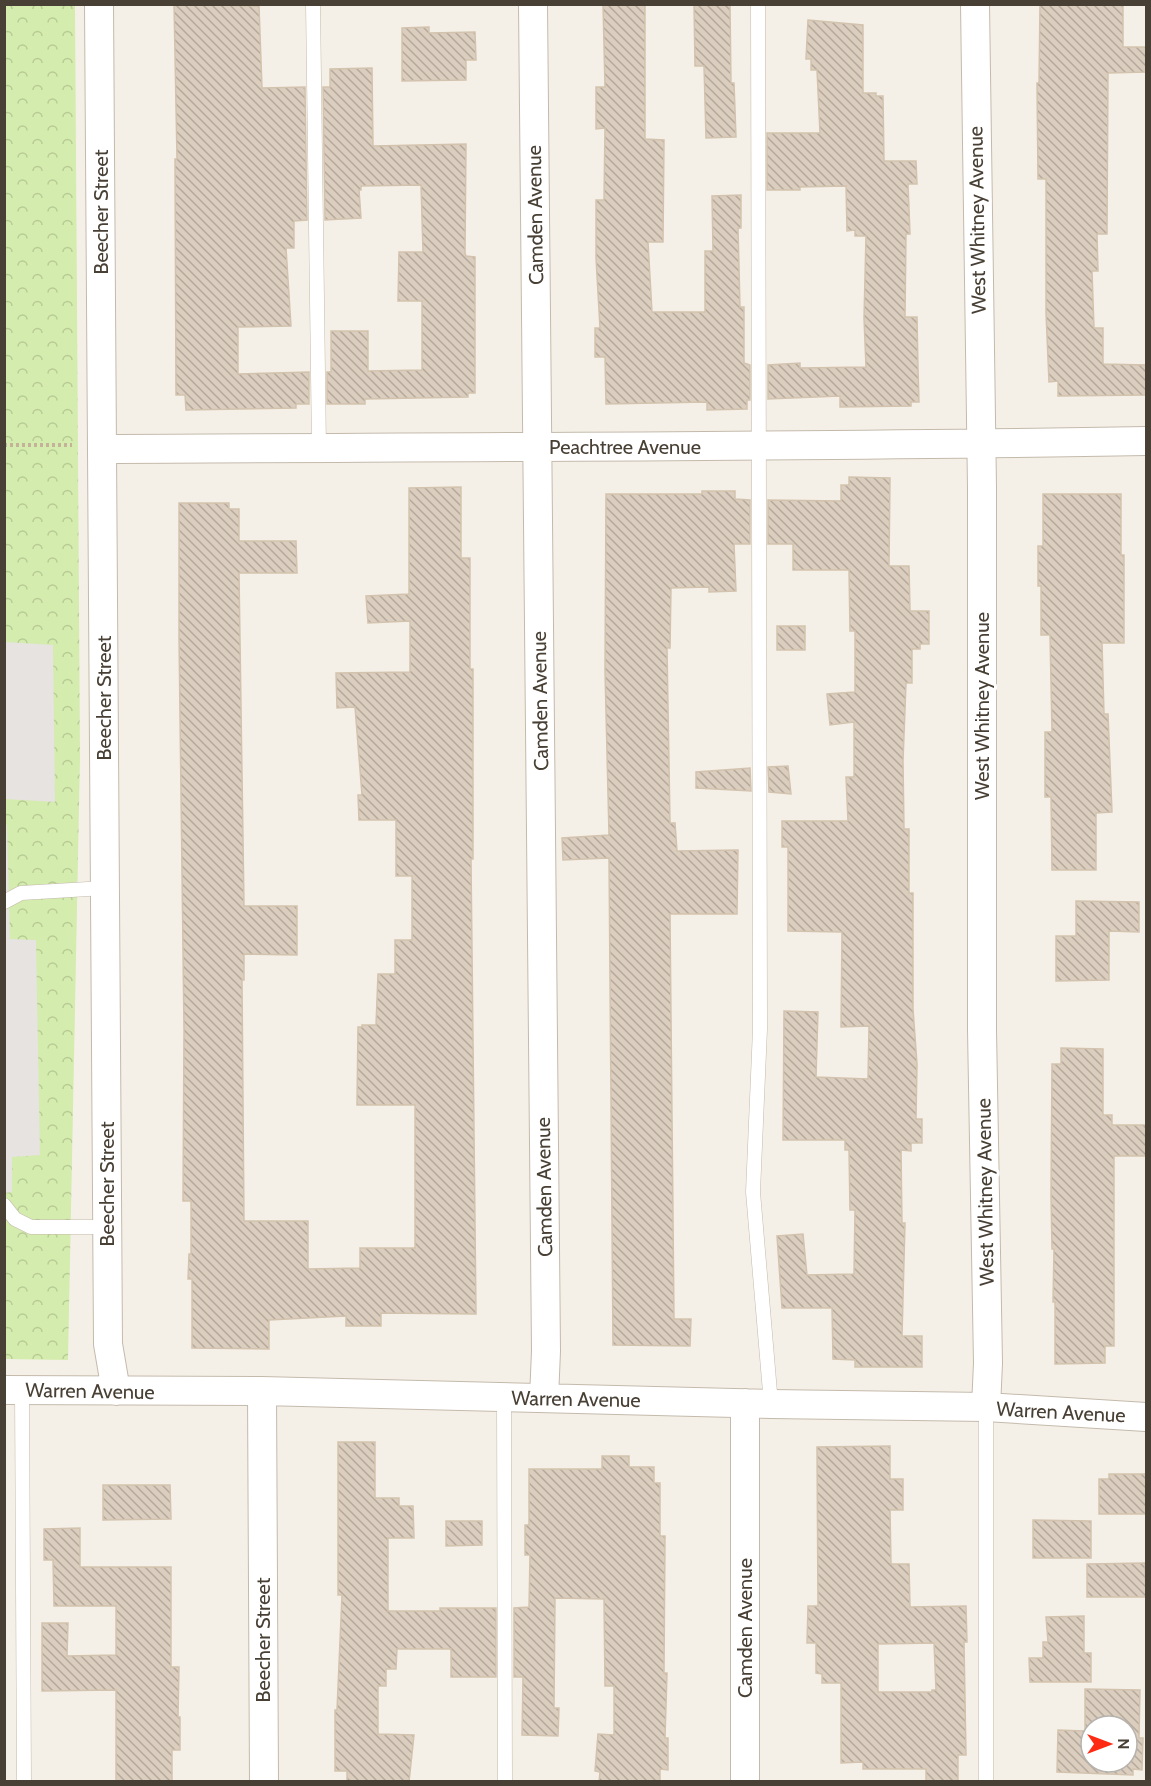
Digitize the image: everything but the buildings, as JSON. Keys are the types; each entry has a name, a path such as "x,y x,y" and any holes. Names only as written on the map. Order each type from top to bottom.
{"street":[{"name":"Beecher Street","path":"99,4 108,1344 116,1391"},
{"name":"Camden Avenue","path":"533,4 546,1339 544,1398"},
{"name":"West Whitney Avenue","path":"975,4 982,488 982,1030 988,1363 986,1407"},
{"name":"Peachtree Avenue","path":"102,449 760,446 1146,441"},
{"name":"Warren Avenue","path":"13,1390 262,1391 758,1404 986,1407 1146,1417"},
{"name":"Beecher Street","path":"262,1391 264,1782"},
{"name":"Camden Avenue","path":"745,1782 758,1404"}],"lane":[{"path":"313,4 319,448"},
{"path":"758,4 760,1029 753,1192 758,1404"},
{"path":"7,897 38,891 105,888"},
{"path":"4,1205 15,1219 31,1227 107,1227"},
{"path":"13,1390 24,1782"},
{"path":"504,1398 505,1782"},
{"path":"986,1407 986,1782"}],"path":[{"path":"4,445 64,443 102,449"}],"green space":[{"path":"5,5 75,5 80,757 68,1360 5,1359"}],"shaded area":[{"path":"5,642 53,645 55,802 5,799"},
{"path":"4,825 7,825 10,939 36,940 40,1155 12,1157 12,1192 5,1193"}]}
